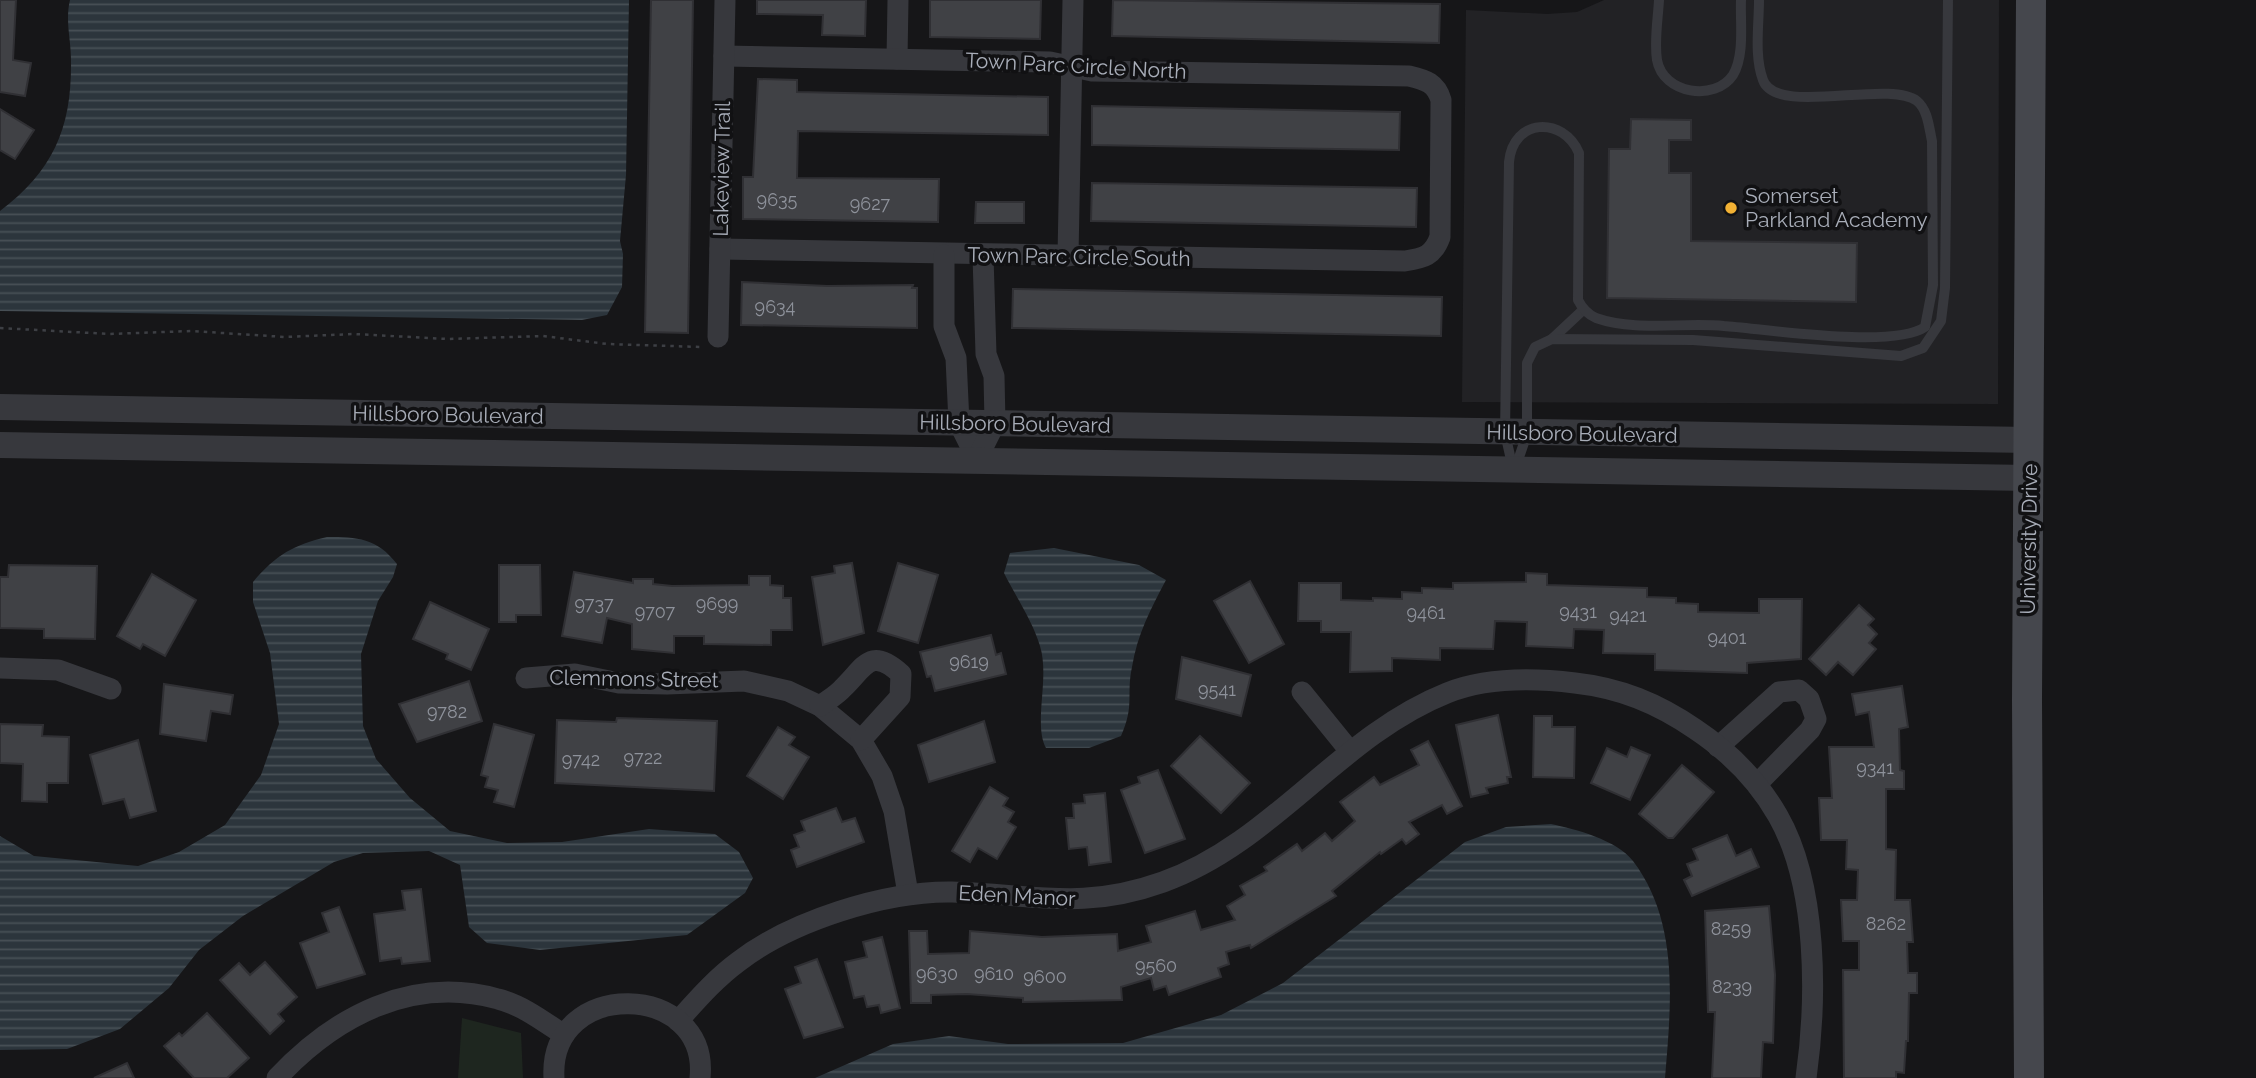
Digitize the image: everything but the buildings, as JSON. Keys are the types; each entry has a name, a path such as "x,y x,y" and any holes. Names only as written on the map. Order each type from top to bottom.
{"main road":[{"name":"University Drive","path":"2029,1078 2031,0"}],"street":[{"name":"Lakeview Trail","path":"718,337 725,0"},
{"path":"897,59 898,0"},
{"path":"1068,256 1073,0"},
{"name":"Town Parc Circle North","path":"724,56 1050,62 1092,71 1409,76 1427,80 1437,89 1441,100 1440,237 1435,251"},
{"name":"Town Parc Circle South","path":"720,250 1405,261 1424,258 1435,251"},
{"path":"944,255 944,326 956,358 958,423 977,460"},
{"path":"977,460 995,423 994,376 986,355 983,256"},
{"path":"944,301 983,301"},
{"name":"Hillsboro Boulevard","path":"0,407 1516,434 2030,440"},
{"name":"Hillsboro Boulevard","path":"0,445 2029,478"},
{"path":"820,706 843,688 863,663 876,660 890,663 901,674 900,697 860,740"},
{"path":"0,668 58,670 111,689"},
{"name":"Clemmons Street","path":"526,678 575,674 619,682 655,684 744,681 788,691 820,706 860,740 881,776 894,811 908,894"},
{"name":"Eden Manor","path":"678,1021 715,981 741,959 776,938 865,904 908,894 950,892 1079,901 1120,895 1164,882 1202,865 1238,843 1349,750 1408,711 1450,692 1497,681 1547,680 1592,685 1636,695 1674,715 1718,747 1757,784 1780,818 1806,900 1811,989 1806,1078"},
{"path":"1718,747 1779,692 1799,690 1809,699 1816,719 1810,730 1757,784"},
{"path":"1302,692 1349,750"},
{"path":"277,1078 327,1031 372,1007 425,992 498,998 527,1011 564,1035"},
{"path":"554,1078 557,1053 564,1035 596,1009 627,1002 646,1004 678,1021 698,1055 700,1078"}],"lane":[{"path":"1659,0 1657,61 1667,79 1681,87 1709,92 1723,87 1734,74 1739,60 1741,0"},
{"path":"1514,471 1516,434 1509,162 1510,150 1525,130 1536,127 1561,132 1574,140 1579,153 1578,294 1583,310 1596,318 1635,324 1723,326 1805,335 1902,336 1925,327 1933,285 1932,141 1927,118 1916,101 1899,96 1792,96 1772,92 1763,82 1759,58 1759,0"},
{"path":"1552,339 1693,340 1901,356 1923,348 1941,321 1945,288 1948,0"},
{"path":"1514,471 1516,434 1527,362 1535,346 1552,339 1583,310"}],"path":[{"path":"0,328 110,334 191,331 278,337 354,334 448,340 542,336 607,344 715,348 718,337"}],"shaded area":[{"path":"70,0 629,0 626,175 620,241 623,254 622,287 607,315 582,320 0,311 0,211 34,180 56,145 63,126 70,84"},
{"name":"Somerset Parkland Academy","path":"1604,0 1999,0 1998,404 1462,402 1466,10 1547,14 1577,12"},
{"path":"327,537 348,538 374,544 397,564 393,577 378,601 361,654 363,726 376,759 410,798 450,831 507,843 562,842 649,829 715,834 739,852 753,878 745,893 687,935 540,950 487,943 469,927 460,865 429,851 363,853 334,862 243,916 199,950 169,988 120,1029 67,1049 0,1050 0,836 34,856 138,866 179,852 225,825 261,775 279,724 270,653 253,602 253,582 286,552"},
{"path":"1054,548 1139,565 1166,580 1137,644 1130,677 1128,716 1121,736 1089,748 1046,748 1041,726 1043,659 1040,646 1004,573 1010,553"},
{"path":"1551,824 1583,832 1617,847 1633,861 1648,885 1659,911 1669,965 1665,1078 815,1078 893,1044 949,1036 1008,1044 1123,1043 1221,1015 1283,983 1465,842 1506,827"},
{"path":"462,1018 521,1033 523,1078 458,1078"}],"place":[{"name":"Somerset Parkland Academy","path":"1731,208"}]}
